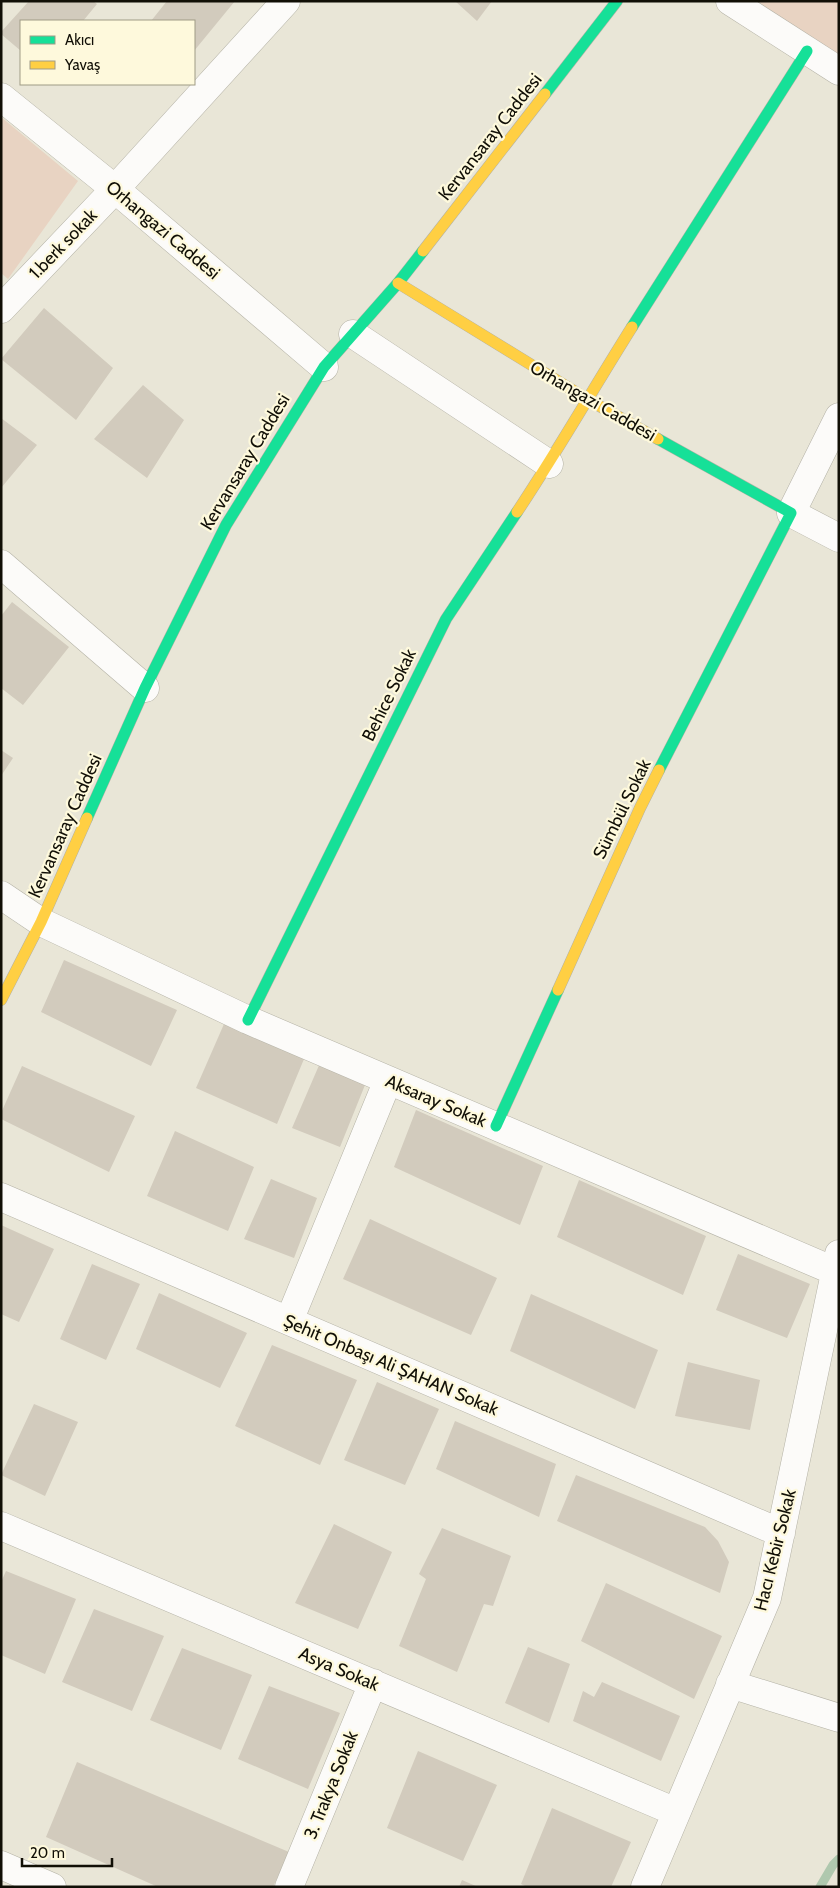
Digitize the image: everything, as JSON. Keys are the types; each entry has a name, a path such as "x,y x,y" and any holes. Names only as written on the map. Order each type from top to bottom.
{"street":[{"name":"1.berk sokak","path":"1,310 116,189 286,1"},
{"name":"Kervansaray Caddesi","path":"1,1000 41,922 145,688 226,524 324,366 398,283 617,1"},
{"path":"730,1 839,71"},
{"name":"Behice Sokak","path":"248,1020 446,619 549,464 587,399 807,51"},
{"name":"Orhangazi Caddesi","path":"1,97 116,189 324,366"},
{"name":"Orhangazi Caddesi","path":"398,283 587,399 791,513"},
{"path":"353,334 549,464"},
{"path":"839,417 791,513 839,538"},
{"name":"Sümbül Sokak","path":"496,1126 640,808 791,513"},
{"path":"1,564 145,688"},
{"name":"Aksaray Sokak","path":"1,895 41,922 248,1020 496,1126 838,1266"},
{"path":"290,1321 388,1080"},
{"name":"Şehit Onbaşı Ali ŞAHAN Sokak","path":"1,1197 781,1533"},
{"name":"Hacı Kebir Sokak","path":"645,1887 766,1598 838,1266"},
{"name":"Asya Sokak","path":"1,1526 676,1812"},
{"name":"3. Trakya Sokak","path":"289,1887 373,1683"},
{"path":"730,1684 839,1718"},
{"path":"1,1866 52,1887"}],"shaded area":[{"path":"757,1 839,1 839,57"},
{"path":"1,117 78,181 8,279 1,273"}],"building":[{"path":"29,1 93,1 97,4 84,20 20,20 20,50 1,32"},
{"path":"167,1 235,1 195,50 195,20 152,20"},
{"path":"455,1 492,1 477,21"},
{"path":"44,308 113,368 76,420 1,359"},
{"path":"143,385 184,420 147,478 94,439"},
{"path":"1,418 37,445 1,488"},
{"path":"12,602 69,647 23,705 1,688 1,616"},
{"path":"1,750 13,758 1,776"},
{"path":"64,960 177,1010 151,1066 41,1012"},
{"path":"224,1024 304,1059 277,1124 196,1088"},
{"path":"320,1063 365,1085 340,1147 292,1128"},
{"path":"22,1066 135,1116 109,1172 1,1119 1,1113"},
{"path":"416,1110 543,1166 520,1225 394,1167"},
{"path":"175,1131 254,1167 228,1231 147,1196"},
{"path":"271,1179 317,1198 294,1258 244,1239"},
{"path":"579,1180 706,1236 683,1295 557,1237"},
{"path":"370,1219 497,1278 471,1335 343,1279"},
{"path":"1,1225 54,1249 19,1322 1,1314"},
{"path":"738,1254 810,1284 787,1338 716,1310"},
{"path":"92,1264 140,1284 106,1360 60,1339"},
{"path":"159,1293 247,1333 220,1388 136,1349"},
{"path":"531,1294 658,1350 635,1409 510,1351"},
{"path":"272,1345 357,1380 320,1465 235,1426"},
{"path":"688,1362 760,1380 750,1430 675,1416"},
{"path":"377,1382 439,1409 405,1485 344,1460"},
{"path":"34,1404 78,1422 45,1496 1,1475"},
{"path":"455,1421 556,1464 539,1517 436,1469"},
{"path":"576,1475 705,1527 718,1541 729,1562 720,1593 557,1521"},
{"path":"334,1524 392,1552 358,1629 295,1603"},
{"path":"442,1528 511,1556 493,1606 484,1604 457,1672 399,1646 426,1579 419,1574"},
{"path":"6,1571 76,1599 45,1674 1,1655 1,1582"},
{"path":"606,1583 722,1636 694,1699 581,1641"},
{"path":"94,1609 164,1636 132,1711 62,1682"},
{"path":"528,1647 570,1664 549,1723 505,1703"},
{"path":"182,1648 252,1675 221,1750 150,1720"},
{"path":"602,1682 680,1716 661,1761 573,1721 583,1691 594,1697"},
{"path":"269,1686 340,1713 308,1789 238,1759"},
{"path":"418,1751 497,1785 463,1861 387,1828"},
{"path":"77,1762 289,1852 273,1887 158,1887 46,1837"},
{"path":"552,1808 631,1842 611,1887 527,1887 521,1884"},
{"path":"462,1880 478,1887 459,1887"}],"waterway":[{"path":"820,1887 833,1865 839,1859"}],"traffic: fast":[{"path":"545,94 617,1"},
{"path":"632,327 807,51"},
{"path":"87,818 145,688 226,525 324,367 398,283 423,251"},
{"path":"658,439 791,513 659,770"},
{"path":"248,1020 446,619 517,512"},
{"path":"496,1126 558,990"}],"traffic: slow":[{"path":"423,251 545,94"},
{"path":"398,283 587,399 658,439"},
{"path":"517,512 632,327"},
{"path":"558,990 659,770"},
{"path":"1,1000 41,922 87,818"}]}
